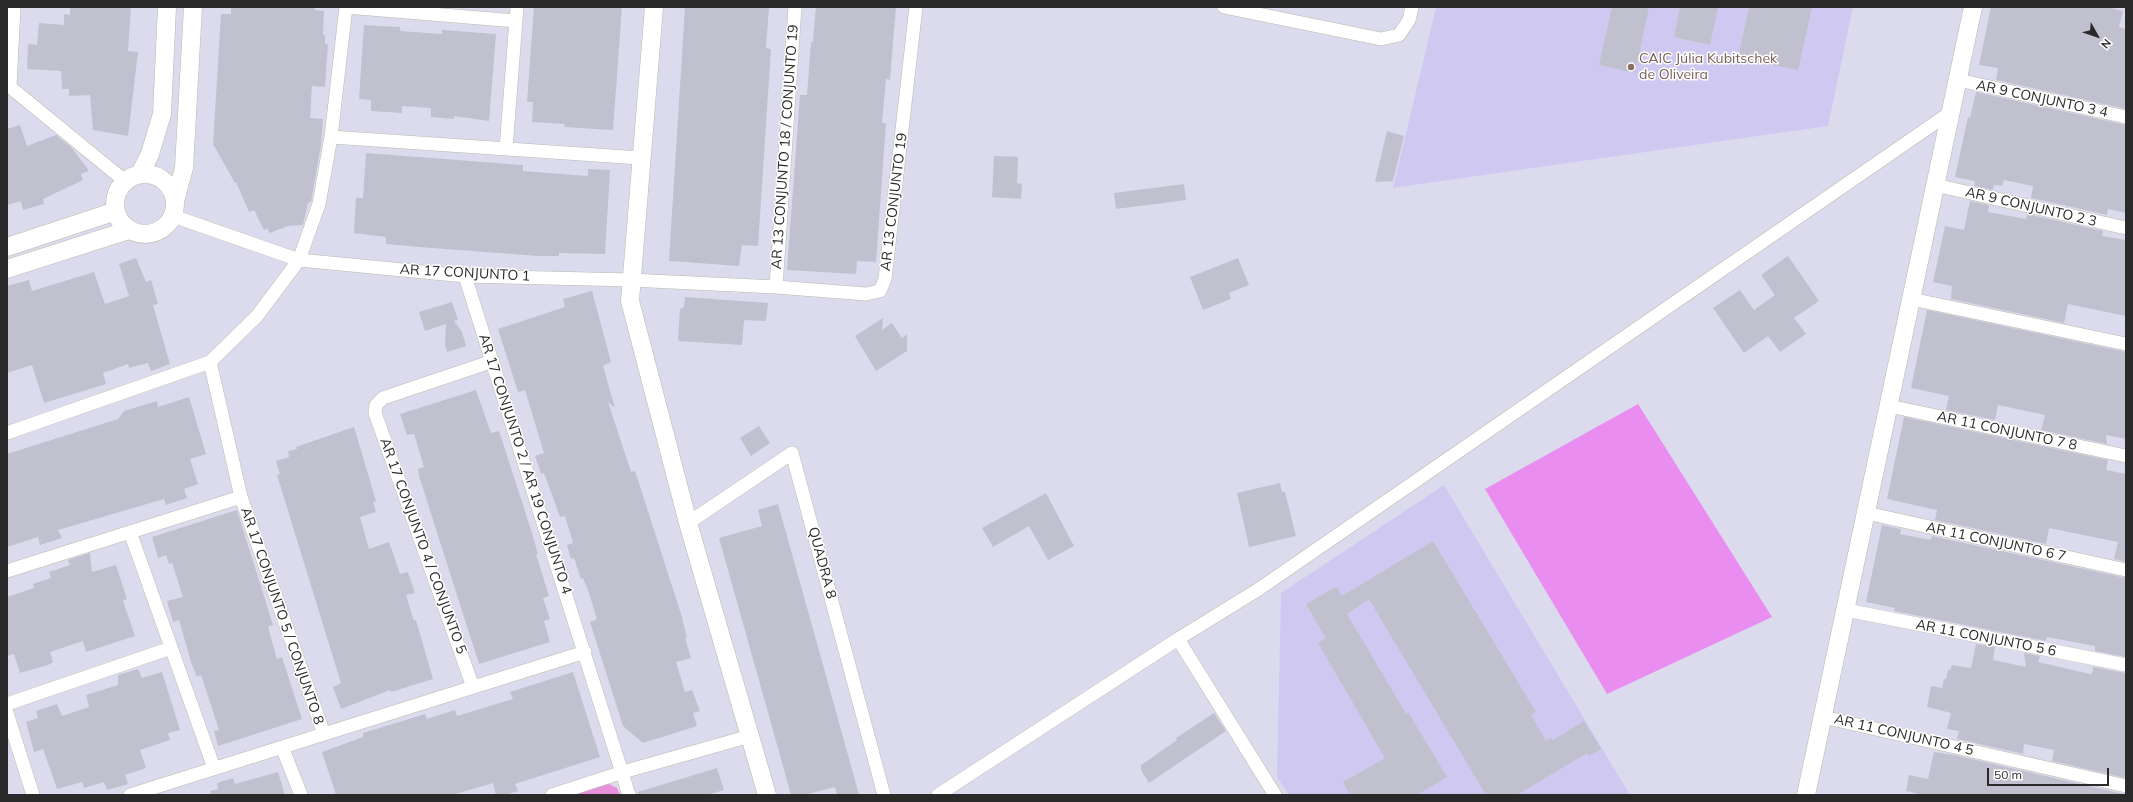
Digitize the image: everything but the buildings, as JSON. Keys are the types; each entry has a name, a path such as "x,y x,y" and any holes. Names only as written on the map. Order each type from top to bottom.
{"street":[{"path":"14,7 8,88 133,178 152,174 164,180 172,189 174,208"},
{"path":"167,7 162,114 150,154 133,178 119,190 115,200 116,211 121,222 129,230 139,234 149,234 159,231 167,224 174,208 184,168 193,7"},
{"path":"7,433 210,362 258,316 299,260 319,204 331,136 346,7 516,21"},
{"path":"506,149 517,7"},
{"path":"654,7 630,280 630,301 688,523 767,795"},
{"name":"AR 13 CONJUNTO 18 / CONJUNTO 19","path":"776,287 795,7"},
{"name":"AR 13 CONJUNTO 19","path":"776,287 866,294 880,291 885,279 916,7"},
{"path":"1224,7 1382,39 1399,35 1409,20 1412,7"},
{"path":"1806,795 1973,7"},
{"name":"AR 9 CONJUNTO 3 4","path":"1958,80 2126,117"},
{"path":"938,795 1178,639 1259,590 1951,112"},
{"path":"331,136 640,158"},
{"name":"AR 9 CONJUNTO 2 3","path":"1935,185 2126,228"},
{"name":"AR 17 CONJUNTO 1","path":"174,208 299,260 465,276 630,280 776,287"},
{"path":"7,247 116,211"},
{"path":"7,270 129,230"},
{"name":"AR 17 CONJUNTO 2 / AR 19 CONJUNTO 4","path":"465,276 623,772 628,795"},
{"path":"1911,299 2126,344"},
{"name":"AR 17 CONJUNTO 4 / CONJUNTO 5","path":"473,687 375,413 376,405 383,398 492,361"},
{"name":"AR 17 CONJUNTO 5 / CONJUNTO 8","path":"210,362 241,497 324,734"},
{"name":"AR 11 CONJUNTO 7 8","path":"1889,406 2126,456"},
{"name":"QUADRA 8","path":"688,523 792,452 884,795"},
{"path":"7,572 241,497"},
{"name":"AR 11 CONJUNTO 6 7","path":"1866,514 2126,570"},
{"path":"130,532 214,768"},
{"name":"AR 11 CONJUNTO 5 6","path":"1846,610 2126,665"},
{"path":"1178,639 1275,795"},
{"path":"7,704 171,648"},
{"path":"130,795 585,652"},
{"path":"7,713 33,795"},
{"name":"AR 11 CONJUNTO 4 5","path":"1823,716 2126,786"},
{"path":"552,795 623,772 750,736"},
{"path":"282,747 300,795"}],"shaded area":[{"name":"CAIC Júlia Kubitschek de Oliveira","path":"1436,7 1853,7 1828,126 1393,188"},
{"path":"1638,404 1772,617 1607,694 1485,489"},
{"path":"1444,485 1630,795 1289,795 1277,777 1281,593"},
{"path":"607,783 617,788 620,795 574,795"}],"place":[{"name":"CAIC Júlia Kubitschek de Oliveira","path":"1631,67"}]}
